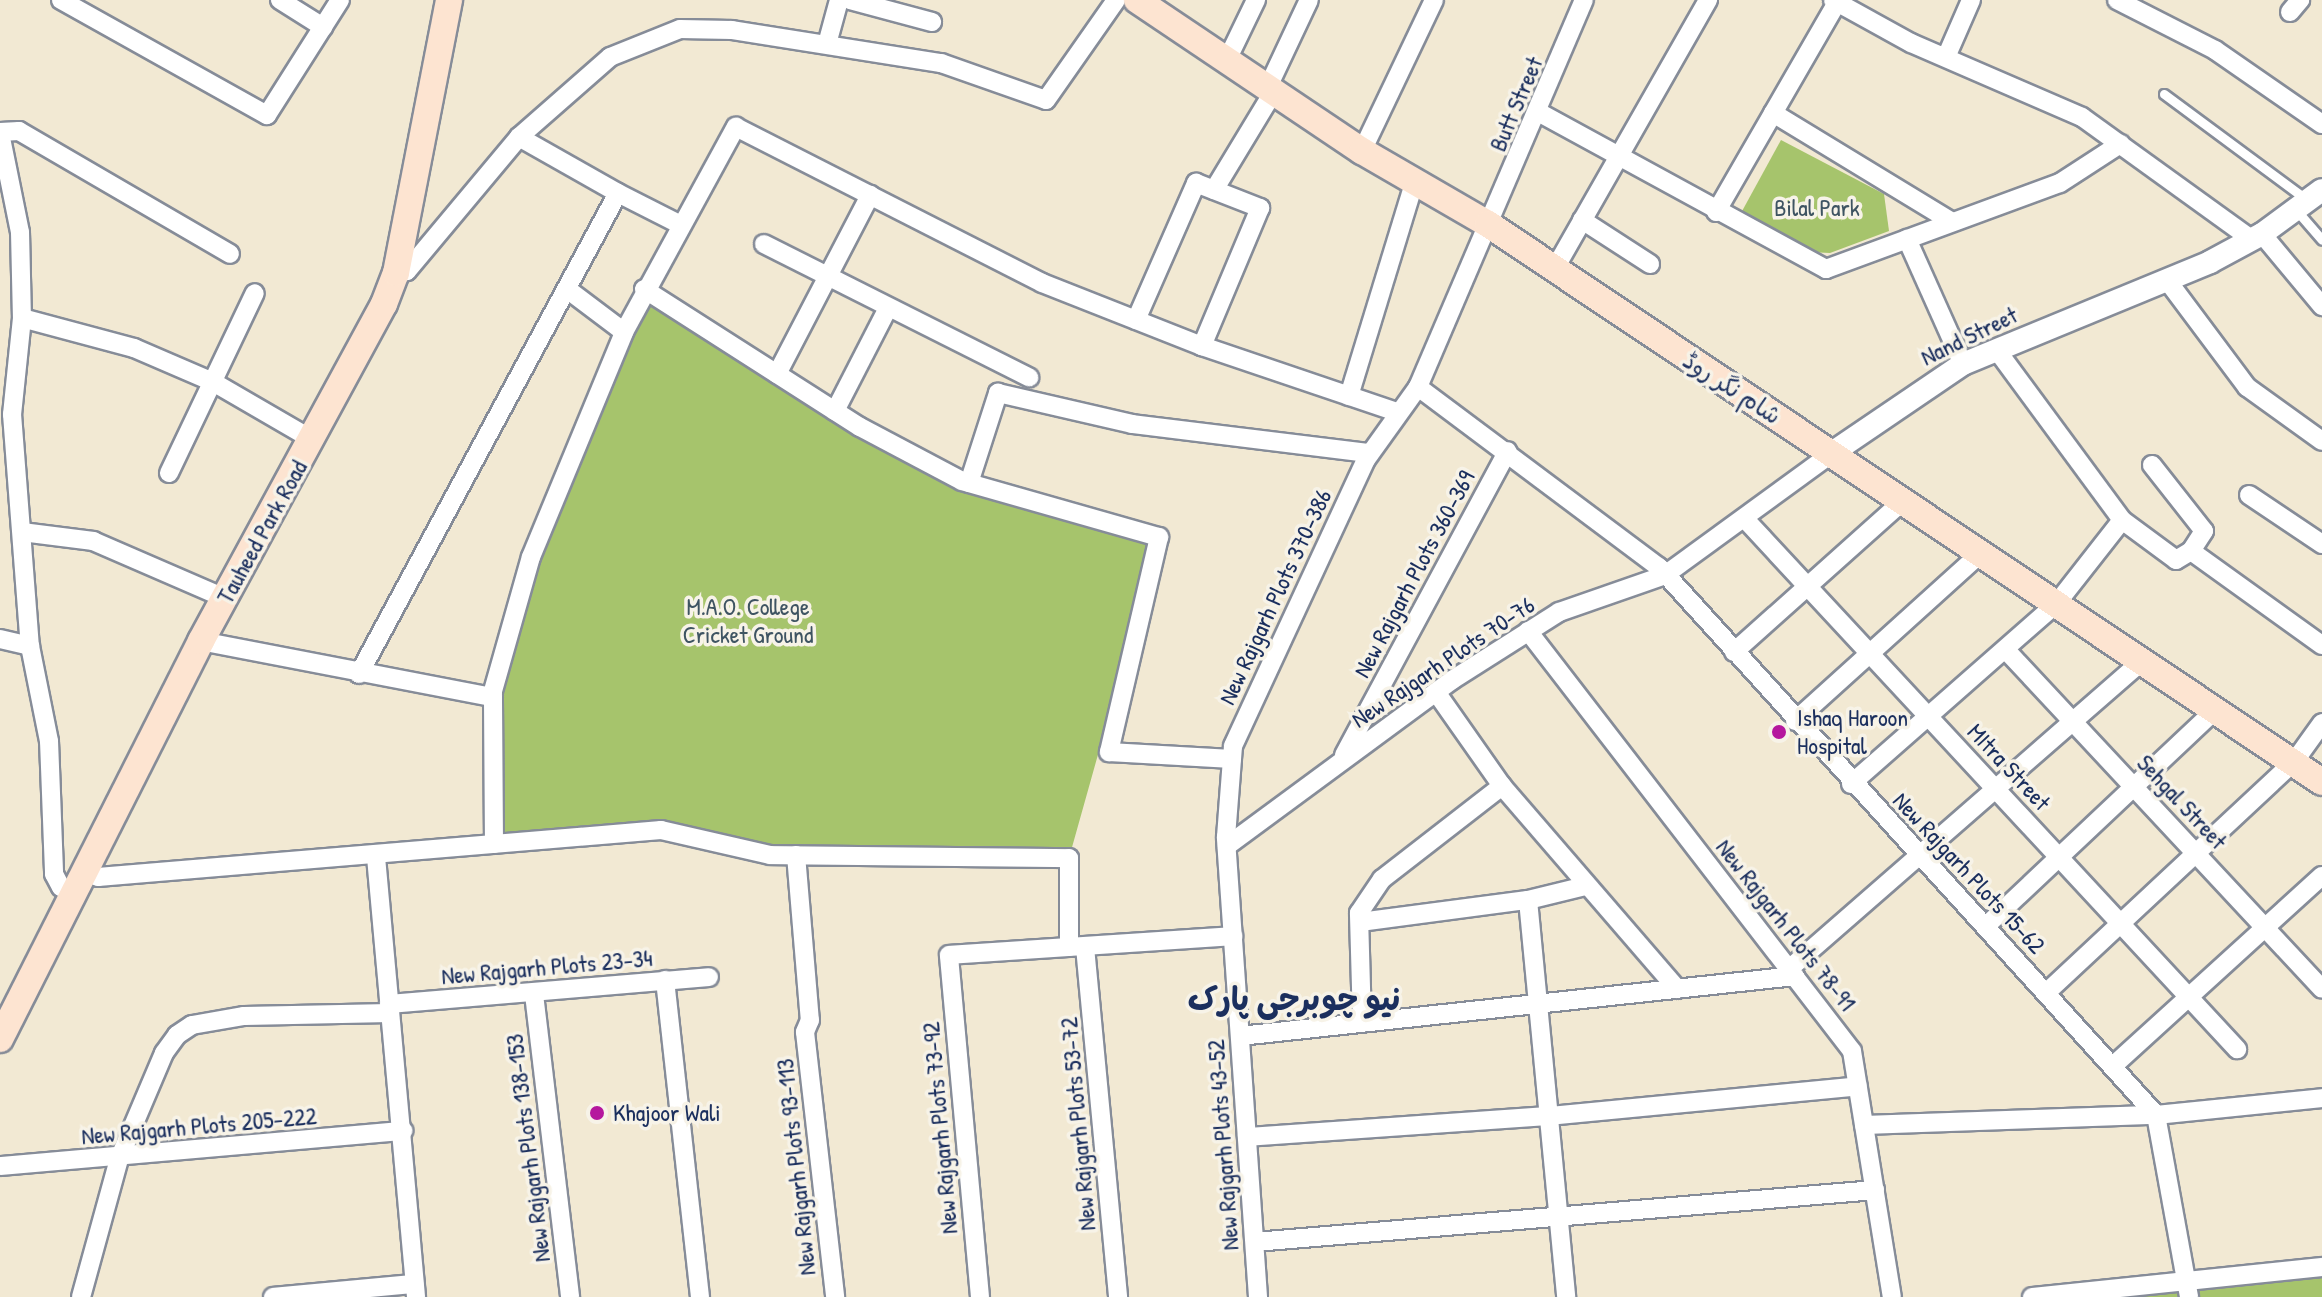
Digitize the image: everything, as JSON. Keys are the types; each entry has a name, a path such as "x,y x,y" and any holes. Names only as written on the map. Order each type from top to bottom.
{"main road":[{"name":"Tauheed Park Road","path":"0,1039 201,641 313,440 396,273 449,0"},
{"name":"شام نگر روڈ","path":"1137,0 1362,151 1488,224 2322,782"}],"street":[{"path":"61,0 267,115 340,0"},
{"path":"280,0 323,27"},
{"path":"827,44 839,0"},
{"path":"850,0 932,22"},
{"path":"396,273 407,271 519,137 610,57 680,29 732,30 941,63 1046,100 1116,0"},
{"path":"1227,60 1256,0"},
{"path":"1214,190 1271,89 1309,0"},
{"path":"1362,151 1434,0"},
{"name":"Butt Street","path":"1418,387 1540,113 1584,0"},
{"path":"1554,270 1708,0"},
{"path":"1947,55 1971,0"},
{"path":"2117,0 2215,50 2322,124"},
{"path":"1716,212 1835,1 1911,43 1947,55 2082,117 2256,237 2322,306"},
{"path":"1540,113 1716,212 1826,269 2060,183 2120,144"},
{"path":"1773,113 1952,222"},
{"path":"494,844 493,697 531,557 644,289 736,127 1042,283 1202,346 1397,412"},
{"path":"230,254 19,131 0,132 22,318 6,430 22,532 30,646 49,741 54,874 61,887 98,877 376,857 661,830 770,855 796,855"},
{"path":"519,137 681,225"},
{"path":"1136,320 1196,183 1260,208 1202,346"},
{"path":"1349,396 1414,183"},
{"path":"359,674 618,193"},
{"path":"777,374 870,195"},
{"name":"Nand Street","path":"1665,575 1832,453 1963,364 2167,280 2256,237 2310,201"},
{"path":"1582,220 1650,264"},
{"path":"1907,239 1963,364"},
{"path":"764,244 1029,377"},
{"path":"2167,280 2247,387 2322,441"},
{"path":"567,289 624,332"},
{"path":"644,289 835,411 969,483 1159,537 1109,752 1232,759"},
{"path":"169,473 255,293"},
{"path":"835,411 888,308"},
{"path":"22,318 134,348 213,382 313,440"},
{"path":"1996,349 2122,520 2176,560 2191,551 2204,531 2152,465"},
{"name":"New Rajgarh Plots 370-386","path":"1227,846 1232,759 1276,644 1369,453 1418,387"},
{"name":"New Rajgarh Plots 15-62","path":"1418,387 1508,451 1665,575 1851,784 2047,992 2156,1115"},
{"path":"969,483 998,393 1132,424 1369,453"},
{"name":"New Rajgarh Plots 360-369","path":"1340,761 1508,451"},
{"path":"2249,495 2322,544"},
{"path":"1734,652 1903,501"},
{"name":"MItra Street","path":"1744,518 2237,1049"},
{"path":"1851,784 2057,603 2122,520"},
{"path":"22,532 93,541 225,598"},
{"path":"2191,551 2322,645"},
{"path":"1795,721 1981,553"},
{"name":"New Rajgarh Plots 70-76","path":"1227,846 1436,692 1528,631 1559,612 1665,575"},
{"name":"New Rajgarh Plots 78-91","path":"1528,631 1852,1051 1892,1297"},
{"path":"0,639 30,646"},
{"path":"201,641 359,674 493,697"},
{"name":"Sehgal Street","path":"2006,650 2322,989"},
{"path":"1240,1036 1539,1006 1792,973 1919,856 2142,661"},
{"path":"1436,692 1502,786 1585,886 1677,989"},
{"path":"1986,926 2216,709"},
{"path":"2047,992 2294,762 2322,723"},
{"path":"1362,1023 1359,913 1382,879 1502,786"},
{"name":"New Rajgarh Plots 43-52","path":"1227,846 1258,1297"},
{"name":"New Rajgarh Plots 53-72","path":"796,855 1069,858 1118,1297"},
{"name":"New Rajgarh Plots 93-113","path":"796,855 810,1020 805,1032 835,1297"},
{"path":"273,1297 415,1291 376,857"},
{"path":"2114,1065 2322,876"},
{"path":"1360,922 1528,900 1585,886"},
{"path":"1528,900 1566,1297"},
{"path":"1077,947 1233,936"},
{"name":"New Rajgarh Plots 73-92","path":"980,1297 949,955 1077,947"},
{"name":"New Rajgarh Plots 23-34","path":"81,1297 119,1159 164,1053 192,1025 244,1016 390,1008 709,977"},
{"path":"665,980 700,1297"},
{"name":"New Rajgarh Plots 138-153","path":"534,994 570,1297"},
{"path":"1247,1137 1549,1116 1858,1086"},
{"path":"1864,1125 2156,1115 2322,1098"},
{"path":"2156,1115 2189,1289"},
{"name":"New Rajgarh Plots 205-222","path":"0,1166 119,1159 403,1131"},
{"path":"1255,1242 1875,1190"},
{"path":"2032,1297 2189,1289 2322,1267"}],"lane":[{"path":"2164,94 2310,201 2322,240"}],"green space":[{"name":"Bilal Park","path":"1781,140 1884,194 1889,231 1830,253 1809,252 1741,213"},
{"name":"M.A.O. College Cricket Ground","path":"644,289 969,483 1159,537 1069,858 770,855 661,830 494,844 493,697 531,557"},
{"path":"2322,1266 2322,1297 2020,1297"}],"place":[{"name":"Ishaq Haroon Hospital","path":"1779,732"},
{"name":"Khajoor Wali","path":"597,1113"}],"district":[{"name":"نیو چوبرجی پارک","path":"1294,999"}]}
